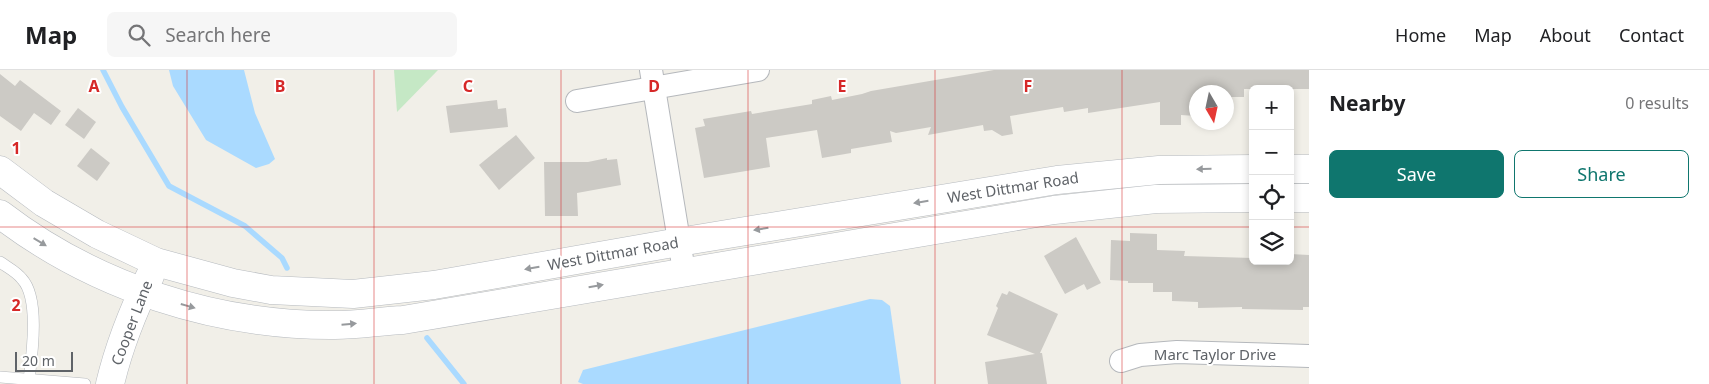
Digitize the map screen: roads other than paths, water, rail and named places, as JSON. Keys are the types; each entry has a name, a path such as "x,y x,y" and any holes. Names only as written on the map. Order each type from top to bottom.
{"street":[{"path":"577,101 652,79 758,70"},
{"path":"652,79 684,271"},
{"name":"West Dittmar Road","path":"0,170 44,203 96,234 156,262 233,284 271,290 353,294 434,285 679,242 1057,180 1159,170 1249,168"},
{"path":"1294,168 1309,169"},
{"name":"West Dittmar Road","path":"0,214 25,233 79,265 142,292 211,312 274,322 336,325 403,320 684,271 1093,204 1176,198 1249,198"},
{"path":"1294,198 1309,198"},
{"name":"Cooper Lane","path":"110,384 118,352 156,262"},
{"name":"Marc Taylor Drive","path":"1121,361 1140,355 1177,352 1309,356"}],"lane":[{"path":"0,262 23,280 34,314 34,339 29,380"},
{"path":"0,377 85,384"}],"water":[{"path":"169,70 244,70 255,113 275,159 269,164 256,168 206,140 173,86"},
{"path":"870,299 882,300 890,306 901,384 583,384 578,382 583,370"}],"waterway":[{"path":"103,70 122,107 169,186 245,226 282,258 287,268"},
{"path":"427,338 464,384"}]}
